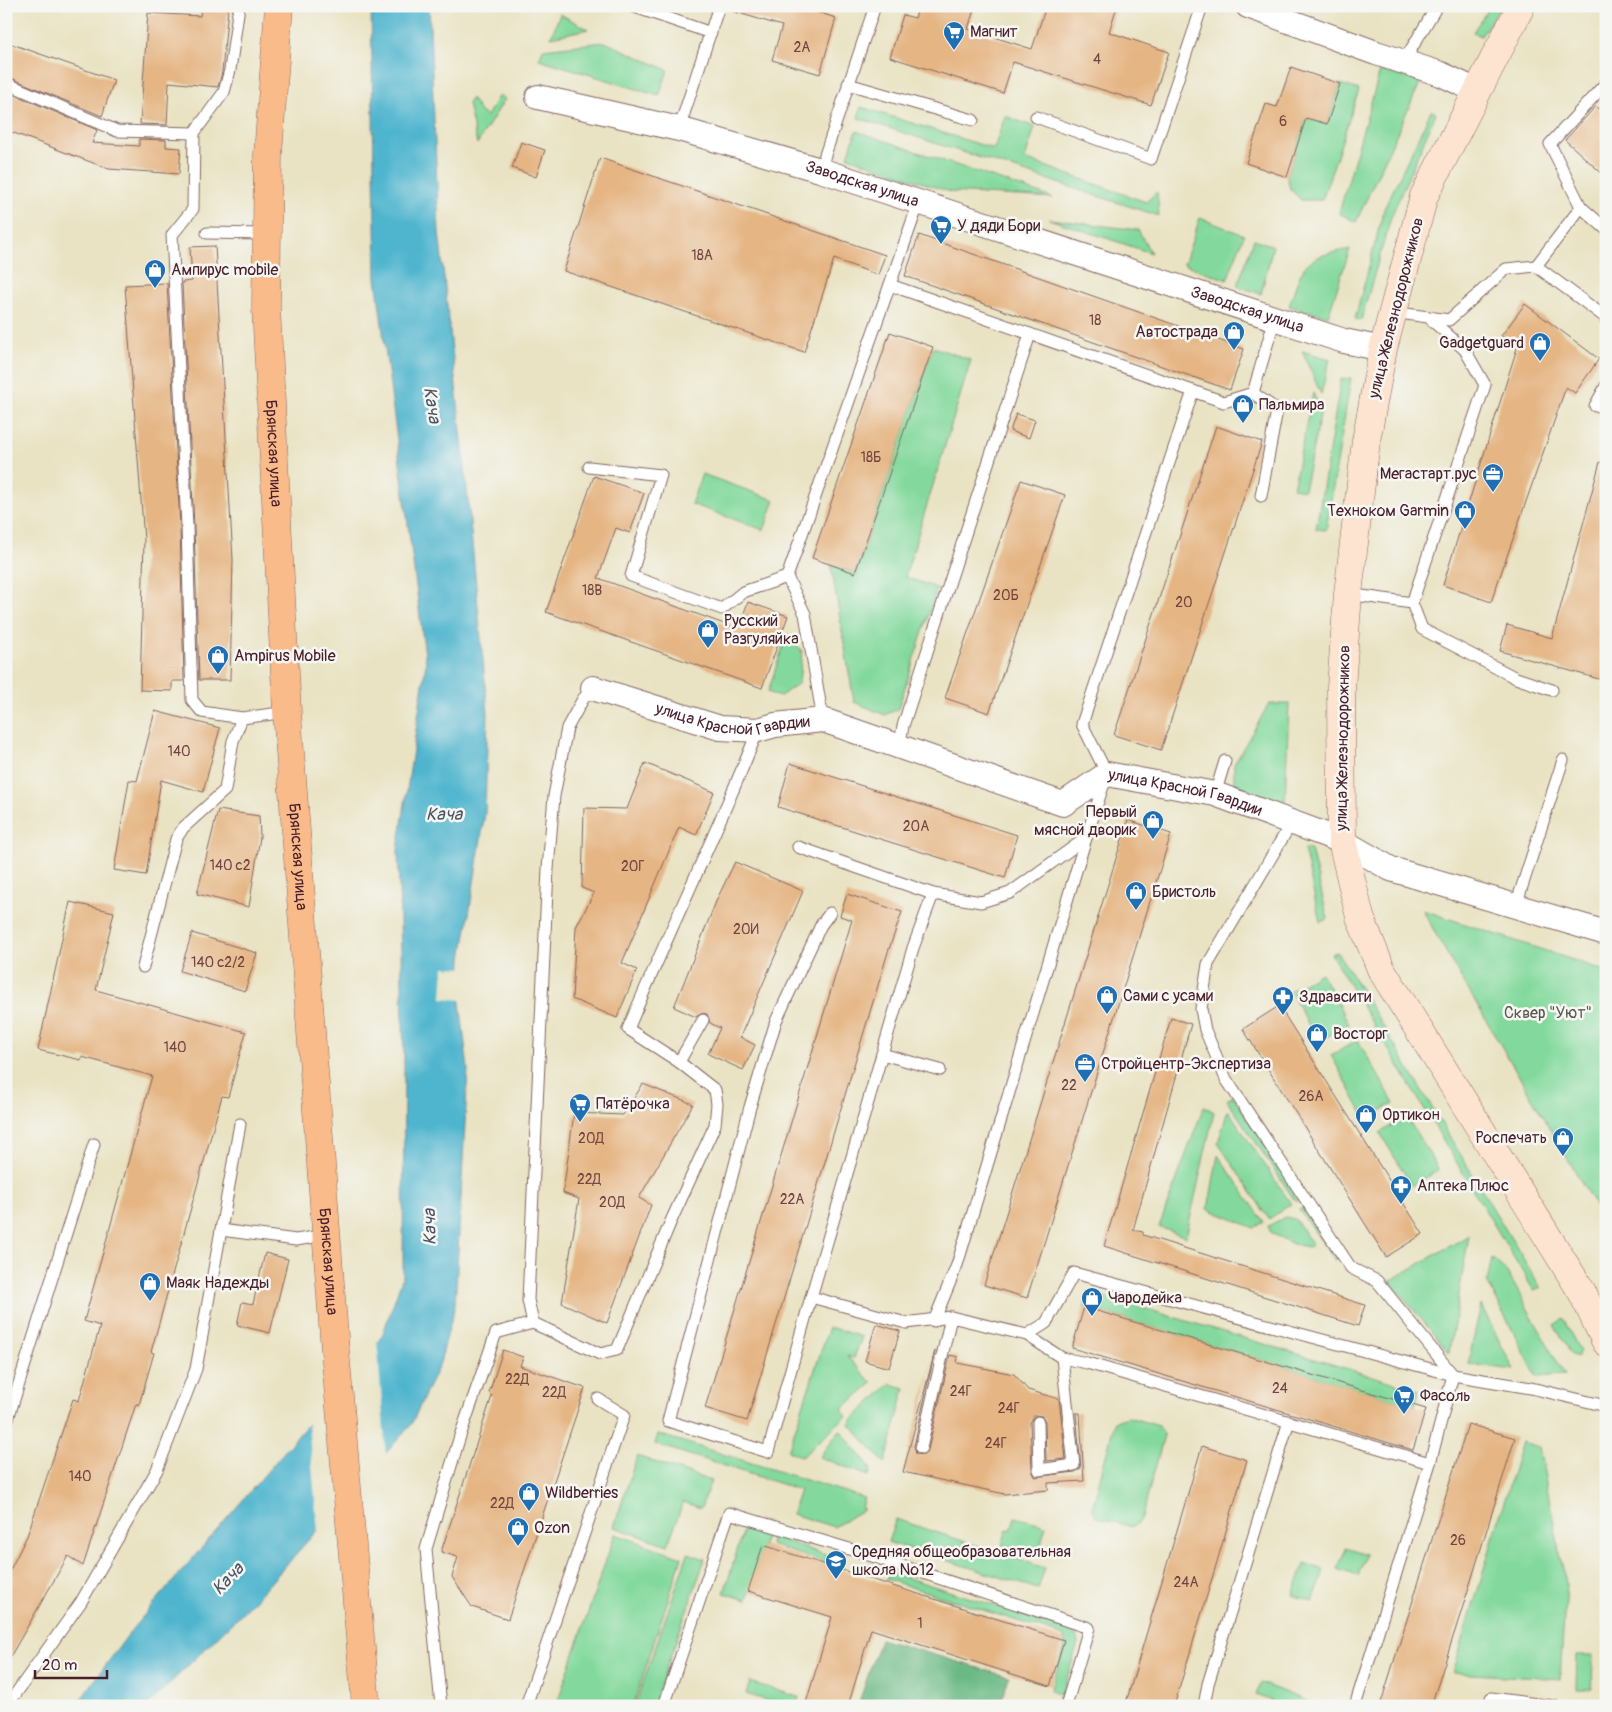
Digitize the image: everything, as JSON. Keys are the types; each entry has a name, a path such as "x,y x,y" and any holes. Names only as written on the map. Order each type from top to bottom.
{"highway":[{"name":"Брянская улица","path":"279,6 268,154 266,307 287,712 335,1350 352,1526 366,1706"}],"street":[{"name":"улица Железнодорожников","path":"1521,6 1424,196 1383,349 1366,441 1348,594 1341,687 1342,841 1360,917 1381,969 1582,1292 1606,1342"},
{"path":"1250,7 1441,74 1477,91"},
{"name":"Заводская улица","path":"538,97 679,128 820,170 1344,340 1383,349"},
{"name":"улица Красной Гвардии","path":"593,688 720,728 758,730 775,725 823,720 1062,804 1107,774 1215,794 1342,841 1391,869 1605,931"}],"lane":[{"path":"239,6 230,70 224,92 194,133 193,209 172,236 187,526 192,700 202,712 242,718 287,712"},
{"path":"632,6 711,33"},
{"path":"679,128 719,6"},
{"path":"820,170 875,6"},
{"path":"1036,117 1151,158 1202,6"},
{"path":"1404,61 1437,6"},
{"path":"1606,82 1550,144 1581,207 1606,229"},
{"path":"6,83 117,132 194,133"},
{"path":"848,84 973,120"},
{"path":"823,720 806,614 787,578 919,202"},
{"path":"1536,266 1581,207"},
{"path":"207,233 267,234"},
{"path":"1392,312 1449,320 1506,269 1536,266 1605,317 1606,321"},
{"path":"890,285 1224,402 1253,393"},
{"path":"1428,317 1465,350 1484,385 1412,603 1422,628 1516,678 1552,690"},
{"path":"1253,393 1275,318"},
{"path":"899,748 903,726 1030,334"},
{"path":"1595,406 1606,386"},
{"path":"934,1320 957,1264 1107,774 1082,724 1193,392"},
{"path":"1253,393 1277,410 1261,496"},
{"path":"589,467 661,475 631,576 722,608 743,592 787,578"},
{"path":"1348,594 1412,603"},
{"path":"534,1323 528,1300 548,870 554,796 566,728 583,699 593,688"},
{"path":"143,967 176,839 183,828 225,790 233,741 242,718"},
{"path":"441,1706 426,1549 460,1438 496,1333 534,1323 600,1354 617,1350 671,1221 715,1125 717,1104 715,1090 679,1062 628,1029 669,933 731,799 758,730"},
{"path":"1516,905 1563,760"},
{"path":"1215,794 1225,761"},
{"path":"1292,822 1208,964 1201,1009 1205,1030 1226,1079 1351,1268 1377,1281 1453,1375"},
{"path":"798,847 933,894 981,902 1010,893 1086,838"},
{"path":"830,913 820,925 776,1021 750,1107 668,1421 768,1452 882,1054 914,948 933,894"},
{"path":"679,1062 703,1020"},
{"path":"882,1054 940,1070"},
{"path":"6,1706 82,1602 156,1470 196,1369 240,1124"},
{"path":"6,1425 94,1144"},
{"path":"221,1230 296,1240 327,1235"},
{"path":"1027,1335 1046,1323 1074,1273 1453,1375 1531,1388 1606,1406"},
{"path":"811,1297 906,1323 951,1317 1027,1335 1062,1358 1289,1421 1430,1463"},
{"path":"921,1448 951,1317"},
{"path":"1038,1422 1039,1470 1074,1465 1062,1358"},
{"path":"1355,1706 1430,1463 1453,1375"},
{"path":"526,1706 624,1415 598,1399"},
{"path":"1204,1706 1208,1684 1289,1421"},
{"path":"664,1706 730,1513 866,1554 1089,1628 1066,1706"},
{"path":"1491,1698 1554,1706"}],"green space":[{"path":"1490,6 1501,6 1481,36 1473,32"},
{"path":"560,14 588,29 551,37"},
{"path":"605,42 668,70 659,96 539,59 543,49"},
{"path":"1380,71 1421,81 1356,222 1339,213"},
{"path":"1340,84 1359,90 1322,200 1301,200 1290,189 1287,177 1306,118 1327,124"},
{"path":"499,95 505,99 477,144 468,104 471,98 481,113 487,116"},
{"path":"861,107 994,149 1005,116 1035,127 1025,159 1146,202 1157,192 1159,216 858,118"},
{"path":"1431,111 1436,113 1391,217 1361,320 1355,319 1384,209"},
{"path":"856,131 1053,198 950,192 848,157"},
{"path":"1200,218 1244,235 1227,280 1184,264"},
{"path":"1049,219 1138,230 1151,253"},
{"path":"1254,239 1273,246 1261,294 1237,286"},
{"path":"1350,249 1328,316 1289,306 1298,280 1307,264 1322,256"},
{"path":"933,347 971,360 905,577 937,588 898,709 885,715 854,702 831,565 855,573"},
{"path":"1302,351 1330,359 1321,394"},
{"path":"1351,378 1326,530 1316,529 1341,379"},
{"path":"1313,393 1321,410 1304,490 1293,488"},
{"path":"702,474 775,500 764,530 691,504"},
{"path":"787,634 802,651 799,683 779,697 768,692"},
{"path":"1269,704 1289,704 1285,801 1234,787 1234,764"},
{"path":"1304,849 1311,850 1328,919 1320,922"},
{"name":"Сквер \"Уют\"","path":"1423,910 1606,971 1606,1224 1439,940"},
{"path":"1337,952 1541,1288 1534,1291 1331,954"},
{"path":"1321,973 1349,1024 1318,1042 1290,991"},
{"path":"1358,1040 1394,1103 1366,1119 1331,1055"},
{"path":"1233,1096 1301,1198 1296,1202 1227,1100"},
{"path":"1204,1106 1214,1112 1186,1237 1159,1227"},
{"path":"1228,1110 1291,1204 1269,1219 1218,1143"},
{"path":"1406,1116 1439,1170 1412,1186 1380,1133"},
{"path":"1218,1155 1264,1222 1254,1228 1208,1209"},
{"path":"1305,1206 1341,1256 1335,1260 1299,1210"},
{"path":"1285,1217 1295,1219 1312,1244 1309,1247 1293,1244 1271,1233 1268,1226"},
{"path":"1469,1235 1449,1353 1390,1281"},
{"path":"1492,1258 1507,1272 1565,1375 1537,1377 1487,1282"},
{"path":"1089,1292 1419,1390 1415,1406 1084,1307"},
{"path":"1481,1305 1514,1370 1468,1364"},
{"path":"1563,1319 1580,1351 1576,1357 1571,1354 1554,1325"},
{"path":"829,1327 862,1337 854,1358 847,1356 872,1383 842,1409 846,1416 802,1457 788,1451"},
{"path":"890,1384 905,1388 885,1464 849,1423"},
{"path":"1128,1417 1159,1426 1164,1435 1141,1521 1132,1527 1097,1517 1092,1509 1115,1421"},
{"path":"840,1430 871,1468 869,1476 819,1457"},
{"path":"658,1434 864,1498 861,1508 864,1509 834,1527 792,1514 800,1490 655,1444"},
{"path":"1522,1442 1539,1447 1566,1584 1560,1679 1453,1673"},
{"path":"637,1456 711,1481 701,1508 683,1502 668,1545 614,1527"},
{"path":"1015,1517 1046,1525 1038,1554 1002,1545 1007,1529 1011,1530"},
{"path":"896,1519 1045,1568 1038,1589 888,1542"},
{"path":"744,1528 766,1535 747,1600 724,1593"},
{"path":"615,1534 682,1557 633,1706 556,1706"},
{"path":"771,1536 839,1560 837,1566 770,1545"},
{"path":"1346,1547 1366,1554 1358,1576 1338,1569"},
{"path":"688,1553 705,1559 653,1706 635,1706"},
{"path":"1305,1563 1324,1570 1313,1602 1293,1595"},
{"path":"889,1572 1068,1629 1076,1635 1078,1643 1062,1695 1050,1691 1065,1646 1064,1636 886,1579"},
{"path":"880,1639 1009,1677 1000,1706 858,1706"},
{"path":"1577,1655 1593,1655 1592,1689 1576,1689"},
{"path":"750,1682 799,1697 796,1706 785,1706 746,1694"},
{"path":"1261,1683 1309,1702 1308,1706 1285,1706 1256,1695"}],"water":[{"name":"Кача","path":"371,6 429,6 439,232 464,458 488,713 485,813 462,959 460,1002 468,1069 455,1305 440,1363 411,1425 255,1600 147,1706 76,1706 133,1628 381,1339 403,1276 404,1056 398,850 426,663 376,278"}],"pier":[{"path":"444,967 464,968 462,1000 442,998"},
{"path":"377,1340 386,1457 318,1531 308,1423"}],"building":[{"path":"201,6 228,8 222,72 218,87 169,82 167,125 140,124 148,13 200,16"},
{"path":"732,6 819,6 817,12 836,18 820,74 772,60 782,26 732,11"},
{"path":"919,6 975,6 968,29 1032,49 1046,6 1117,6 1109,32 1169,52 1151,105 1013,62 1003,93 890,57 903,15 915,18"},
{"path":"6,42 114,80 102,116 6,76"},
{"path":"1291,67 1340,84 1327,124 1306,118 1287,177 1246,163 1266,104 1277,107"},
{"path":"6,91 97,130 92,143 139,146 139,139 166,140 166,147 181,148 179,174 109,169 6,130"},
{"path":"1596,106 1606,115 1606,177 1565,140"},
{"path":"521,142 545,150 536,177 512,168"},
{"path":"600,158 885,255 878,275 834,259 804,352 564,271"},
{"path":"919,235 1244,349 1230,390 905,276"},
{"path":"215,246 233,560 230,680 199,680 194,526 182,282 192,281 190,247"},
{"path":"167,283 180,526 184,681 172,681 172,691 140,690 144,540 125,285"},
{"path":"1525,304 1599,359 1575,393 1566,387 1491,602 1443,585 1517,348 1501,336"},
{"path":"890,332 933,347 855,573 812,558"},
{"path":"1016,414 1035,420 1029,438 1010,431"},
{"path":"1216,426 1262,442 1161,750 1114,735"},
{"path":"1600,462 1606,463 1606,681 1500,651 1507,625 1552,638"},
{"path":"594,476 644,493 630,533 616,528 598,578 738,629 748,602 788,616 762,688 546,612"},
{"path":"1021,480 1065,495 989,713 945,698"},
{"path":"155,711 220,728 203,792 161,780 146,875 114,870 129,780 137,781"},
{"path":"645,763 714,792 696,835 679,827 622,963 637,970 617,1018 572,999 576,927 594,893 582,888 584,808 627,809"},
{"path":"790,763 1017,835 1005,878 778,807"},
{"path":"218,810 259,816 260,837 249,907 197,894"},
{"path":"1128,820 1171,834 1027,1298 984,1285"},
{"path":"735,862 803,891 740,1037 755,1045 743,1070 708,1054 720,1028 710,1023 707,1014 700,1013 696,1017 674,1007 717,899"},
{"path":"847,894 902,912 888,952 747,1421 705,1408 852,920 840,916"},
{"path":"70,902 114,912 96,990 246,1032 228,1097 222,1096 151,1352 154,1353 139,1405 136,1404 83,1566 68,1556 6,1664 6,1578 27,1536 73,1399 79,1401 100,1326 84,1321 152,1076 82,1057 81,1060 38,1050"},
{"path":"192,933 257,953 245,991 180,971"},
{"path":"1279,1006 1423,1234 1386,1257 1243,1029"},
{"path":"1171,1018 1191,1024 1133,1230 1143,1232 1143,1235 1365,1305 1358,1326 1104,1246"},
{"path":"643,1084 693,1104 639,1198 651,1205 607,1323 562,1303 579,1199 563,1193 574,1113 623,1115"},
{"path":"265,1253 288,1259 270,1333 237,1325 242,1302 253,1304"},
{"path":"1084,1307 1426,1409 1413,1450 1072,1348"},
{"path":"876,1324 900,1331 889,1368 865,1361"},
{"path":"503,1350 523,1357 520,1366 585,1388 508,1619 472,1607 452,1577 458,1557 441,1552 492,1396 489,1393"},
{"path":"935,1351 914,1446 916,1454 924,1455 928,1450 950,1355 958,1357 957,1363 1014,1374 1028,1390 1059,1399 1066,1459 1046,1461 1045,1421 1042,1416 1035,1415 1030,1422 1032,1470 1035,1477 1075,1472 1081,1468 1076,1413 1080,1413 1084,1481 1048,1483 1048,1490 1005,1494 903,1472"},
{"path":"1468,1424 1515,1438 1470,1584 1431,1706 1380,1706"},
{"path":"1202,1446 1247,1460 1203,1609 1174,1706 1125,1706"},
{"path":"763,1545 1064,1640 1050,1686 871,1629 848,1706 805,1706 832,1617 748,1591"}],"place":[{"name":"Магнит","path":"954,51"},
{"name":"У дяди Бори","path":"941,245"},
{"name":"Ампирус mobile","path":"155,289"},
{"name":"Автострада","path":"1234,351"},
{"name":"Gadgetguard","path":"1540,362"},
{"name":"Пальмира","path":"1243,424"},
{"name":"Мегастарт.рус","path":"1493,493"},
{"name":"Техноком Garmin","path":"1465,530"},
{"name":"Русский Разгуляйка","path":"708,649"},
{"name":"Ampirus Mobile","path":"218,675"},
{"name":"Первый мясной дворик","path":"1153,840"},
{"name":"Бристоль","path":"1136,911"},
{"name":"Сами с усами","path":"1107,1015"},
{"name":"Здравсити","path":"1283,1016"},
{"name":"Восторг","path":"1317,1053"},
{"name":"Стройцентр-Экспертиза","path":"1085,1083"},
{"name":"Пятёрочка","path":"580,1123"},
{"name":"Ортикон","path":"1366,1134"},
{"name":"Роспечать","path":"1563,1157"},
{"name":"Аптека Плюс","path":"1401,1205"},
{"name":"Маяк Надежды","path":"150,1302"},
{"name":"Чародейка","path":"1092,1317"},
{"name":"Фасоль","path":"1404,1415"},
{"name":"Wildberries","path":"529,1512"},
{"name":"Ozon","path":"518,1547"},
{"name":"Средняя общеобразовательная школа №12","path":"836,1580"}]}
